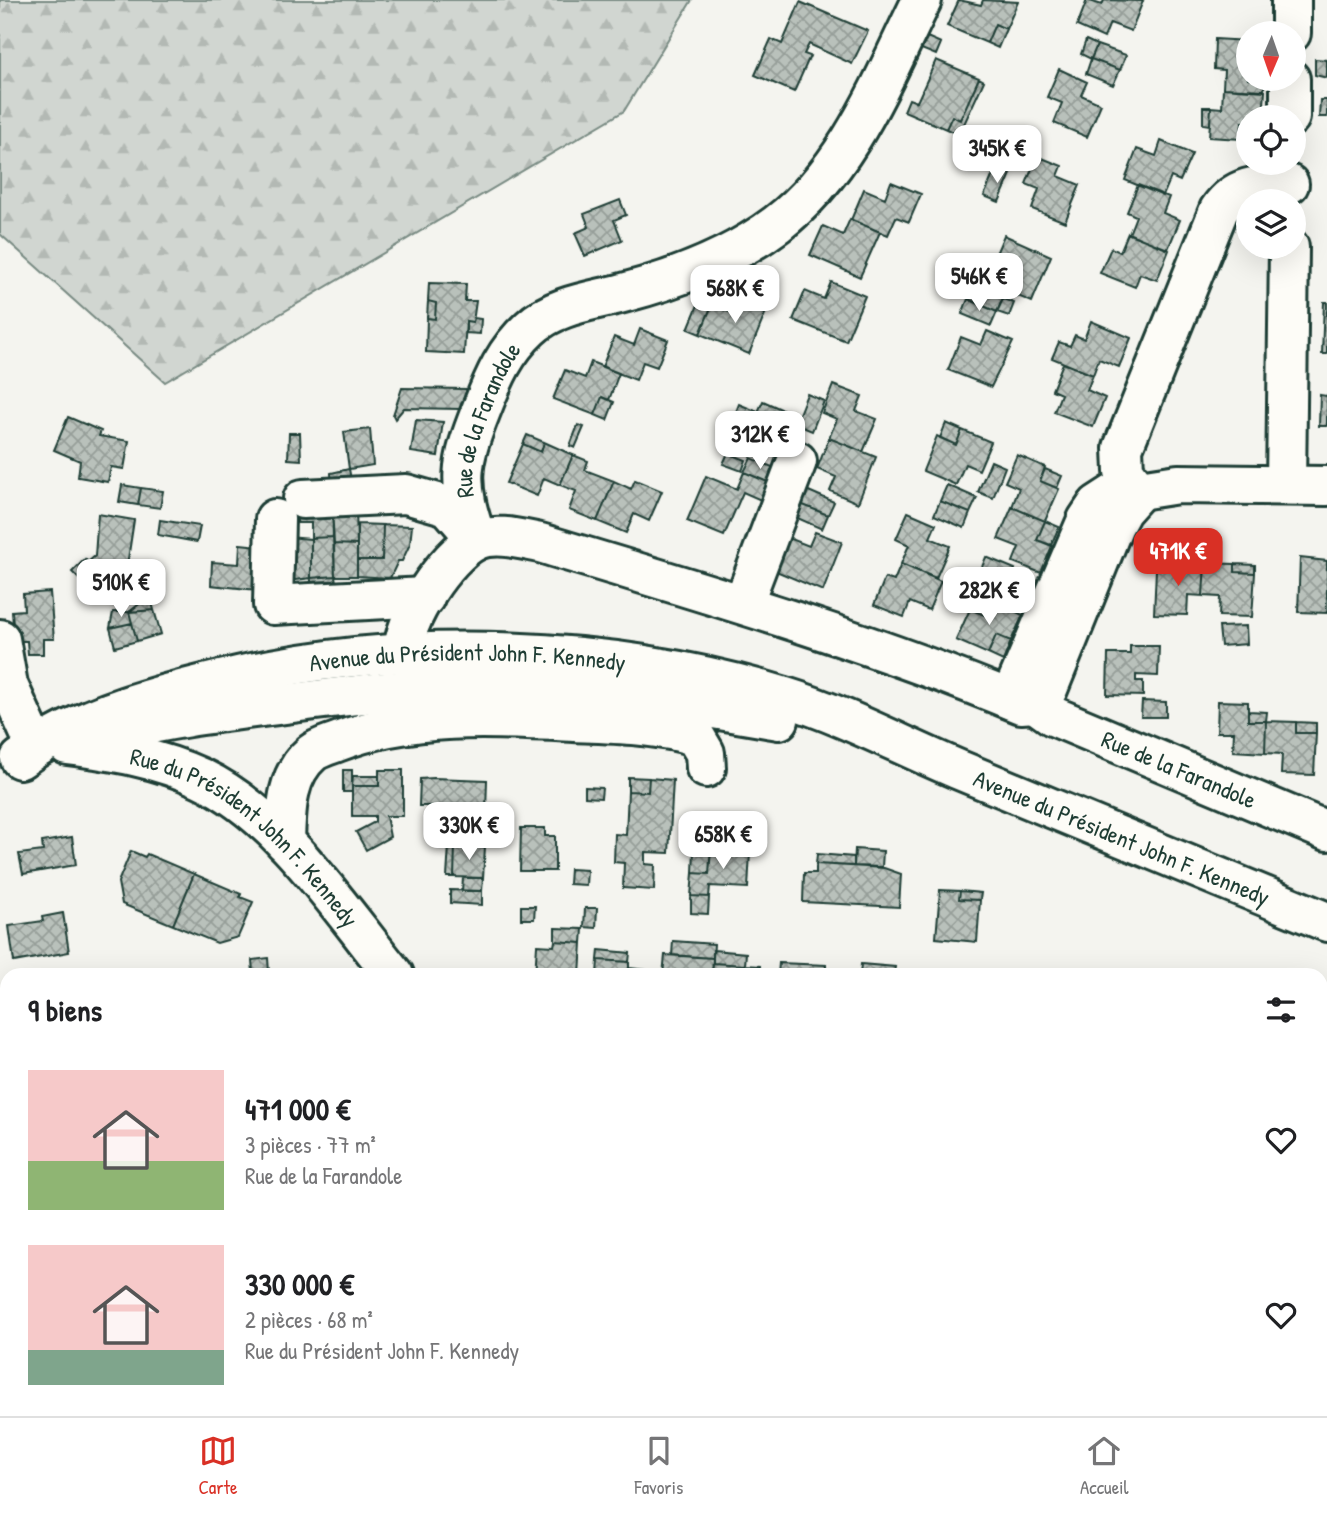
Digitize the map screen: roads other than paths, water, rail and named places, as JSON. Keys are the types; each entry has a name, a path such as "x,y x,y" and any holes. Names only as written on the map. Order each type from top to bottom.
{"street":[{"name":"Rue de la Farandole","path":"922,0 850,142 817,187 777,224 727,255 681,274 570,306 532,326 503,358 463,456 462,493 477,540 508,537 540,543 743,604 927,665 1022,701 1327,831"},
{"path":"1291,0 1291,21"},
{"path":"1139,491 1124,471 1122,447 1219,210 1230,195 1260,185 1289,183"},
{"path":"1286,485 1289,259"},
{"path":"743,604 797,461"},
{"path":"1022,701 1087,520 1097,505 1114,495 1178,484 1327,486"},
{"path":"404,653 403,643 425,597 456,555 477,540 448,506 406,494 289,509 272,605 425,597"},
{"path":"0,639 8,685 31,755"},
{"name":"Avenue du Président John F. Kennedy","path":"31,755 111,712 173,691 312,662 404,653 598,659 658,668 785,697 1327,922"},
{"name":"Avenue du Président John F. Kennedy","path":"31,755 135,727 214,713 410,690 496,687 614,695 696,705 785,721 917,752"},
{"path":"285,842 286,804 293,778 313,752 367,730 451,721 531,720 663,726 695,736 705,754 706,768"},
{"name":"Rue du Président John F. Kennedy","path":"31,755 130,754 203,779 239,800 285,842 388,968"}]}
